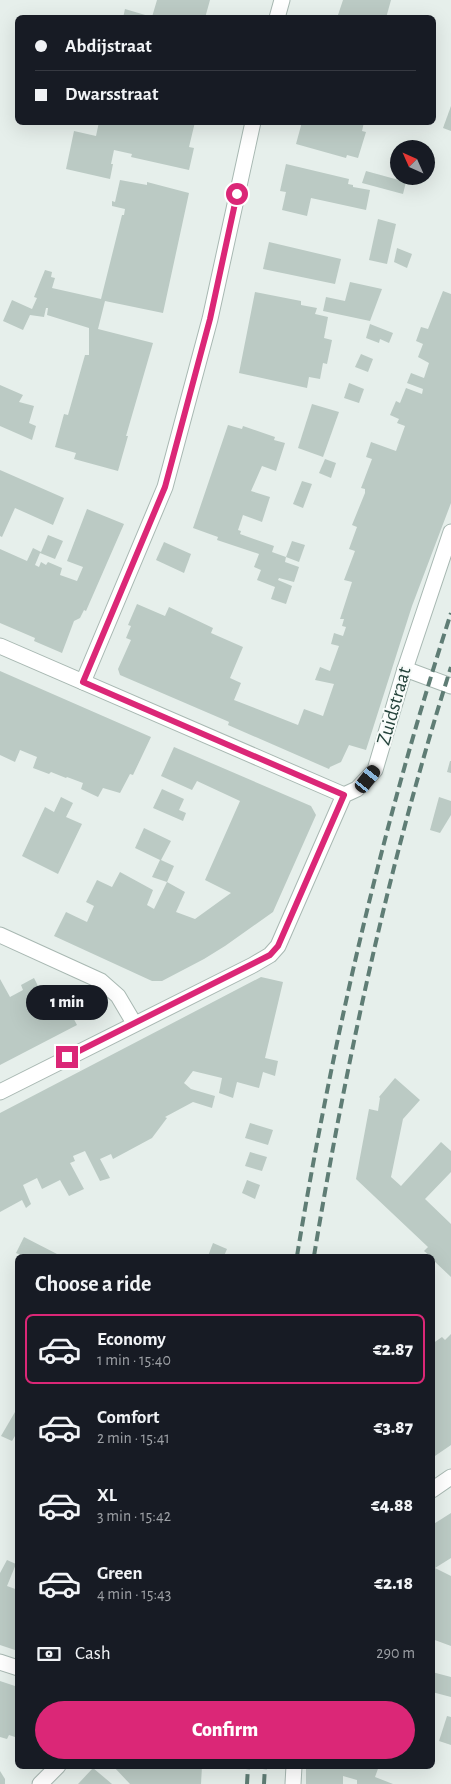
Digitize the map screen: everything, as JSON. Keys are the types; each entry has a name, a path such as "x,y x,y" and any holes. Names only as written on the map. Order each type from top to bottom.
{"street":[{"path":"278,15 282,0"},
{"path":"83,682 165,487 210,319 252,125"},
{"name":"Zuidstraat","path":"344,795 357,789 375,770 405,669 451,532"},
{"path":"0,646 344,795 278,946 270,955 0,1092"},
{"path":"405,669 451,686"},
{"path":"0,935 102,981 118,996 134,1023"},
{"path":"435,1488 451,1477"},
{"path":"0,1662 15,1667"},
{"path":"40,1784 55,1769"},
{"path":"293,1784 294,1769"}],"building":[{"path":"157,0 210,0 206,15 153,15"},
{"path":"343,0 391,0 387,15 338,15"},
{"path":"125,9 145,15 124,15"},
{"path":"451,106 451,131 443,128"},
{"path":"98,125 194,125 189,147 194,148 189,170 131,157 132,154 114,150 110,179 66,169 74,131 96,136"},
{"path":"301,125 363,125 362,131 366,132 358,158 347,155 346,158 296,144"},
{"path":"286,164 349,179 348,184 353,185 353,187 370,190 366,210 311,198 307,216 282,210 286,192 280,191"},
{"path":"366,171 390,178 390,185 405,185 403,194 362,183"},
{"path":"120,180 147,185 147,182 189,193 163,313 105,301 98,329 153,343 126,436 128,436 118,471 74,459 76,453 55,447 64,414 68,415 85,355 89,355 89,328 47,315 48,308 46,308 44,317 30,315 23,330 3,321 12,300 32,309 37,298 34,297 45,270 52,272 51,277 55,278 52,288 101,299 125,209 112,206 112,201 115,202"},
{"path":"378,219 396,224 387,264 369,260"},
{"path":"269,242 341,259 335,284 263,269"},
{"path":"397,248 412,254 407,268 394,262"},
{"path":"350,282 382,289 370,321 323,311 326,297 345,301"},
{"path":"443,291 451,294 451,503 412,606 366,750 349,745 341,762 329,769 228,725 229,722 227,721 120,675 118,669 131,640 126,638 131,626 128,625 137,604 165,616 169,607 213,628 211,633 243,647 230,678 241,683 234,700 298,725 304,709 323,716 334,684 315,680 320,667 330,671 339,646 331,644 334,633 343,636 346,627 342,626 344,619 340,619 352,582 344,580 355,551 349,549 357,527 352,525 365,493 365,489 361,488 372,459 366,457 371,442 396,451 405,426 397,423 399,419 390,415 396,401 400,403 406,388 422,394 423,389 407,383 411,373 424,378 429,363 418,357 423,344 416,341 421,327 428,329"},
{"path":"255,292 301,301 301,305 317,308 315,314 328,317 324,338 332,340 327,364 323,363 320,379 309,377 307,388 239,373"},
{"path":"370,324 393,333 389,343 380,339 379,343 366,338"},
{"path":"361,354 373,359 368,372 355,367"},
{"path":"349,383 364,389 359,403 344,398"},
{"path":"0,385 23,395 19,402 34,406 29,423 36,426 32,440 0,426"},
{"path":"312,404 339,412 323,457 298,448"},
{"path":"228,425 242,429 243,426 275,437 274,440 285,443 276,471 262,466 251,491 270,497 262,522 243,515 238,530 241,531 240,534 274,546 272,552 286,557 285,562 299,567 294,582 279,578 278,580 292,586 286,604 271,599 275,587 257,580 261,570 254,567 259,554 217,540 218,537 193,528"},
{"path":"325,459 336,463 331,478 319,473"},
{"path":"0,470 64,498 53,525 15,508 2,537 0,536"},
{"path":"302,481 312,484 303,508 293,504"},
{"path":"87,509 124,524 86,611 84,610 80,618 74,621 62,653 34,641 35,638 0,623 0,549 27,561 33,548 41,552 48,535 63,541 55,559 40,553 35,565 39,567 41,562 46,565 48,562 62,568 60,575 77,581 83,567 67,561"},
{"path":"292,541 305,545 299,562 286,557"},
{"path":"164,542 191,554 184,573 156,560"},
{"path":"0,671 151,737 133,775 130,774 120,793 103,788 98,797 81,789 83,783 33,768 37,757 20,750 15,762 0,755"},
{"path":"174,747 311,806 316,815 273,912 225,946 162,981 152,981 54,936 66,912 87,922 94,906 86,902 97,880 112,887 120,872 153,890 147,905 154,909 167,882 185,892 176,912 195,919 231,893 205,880 240,801 197,781 192,790 161,776"},
{"path":"451,761 451,773 447,772"},
{"path":"162,789 184,799 179,810 186,813 183,821 153,808"},
{"path":"61,797 73,803 66,817 82,824 58,874 22,856 45,807 54,812"},
{"path":"439,797 451,801 451,815 440,833 430,830"},
{"path":"144,828 171,841 161,860 174,866 167,882 152,877 160,860 135,848"},
{"path":"261,977 283,982 265,1058 278,1061 275,1076 263,1072 259,1088 237,1082 233,1098 219,1093 222,1078 193,1071 184,1083 191,1089 215,1096 212,1108 193,1102 165,1117 167,1118 152,1138 113,1159 111,1154 100,1159 110,1178 100,1181 85,1151 73,1156 75,1161 70,1163 84,1189 69,1196 60,1180 42,1189 37,1178 23,1185 31,1204 26,1208 22,1200 0,1212 0,1113"},
{"path":"34,978 42,994 54,987 58,994 60,993 77,1025 0,1065 0,979 10,997 23,990 21,985"},
{"path":"395,1078 420,1100 403,1119 391,1177 401,1186 441,1142 451,1151 451,1172 425,1199 451,1224 451,1277 435,1262 435,1254 428,1254 424,1251 428,1247 356,1179 369,1109 378,1111 379,1097"},
{"path":"250,1123 273,1130 268,1145 245,1138"},
{"path":"250,1152 267,1157 262,1171 245,1166"},
{"path":"247,1180 260,1185 255,1199 242,1193"},
{"path":"24,1237 57,1254 18,1254 16,1253"},
{"path":"213,1243 227,1249 225,1254 209,1254"},
{"path":"451,1334 451,1445 435,1456 435,1342 442,1337 445,1340"},
{"path":"15,1412 15,1436 12,1441 1,1436"},
{"path":"451,1513 451,1558 435,1568 435,1523"},
{"path":"7,1560 15,1564 7,1586 15,1589 15,1650 0,1645 0,1573"},
{"path":"435,1568 451,1576 451,1646 435,1640"},
{"path":"435,1673 451,1677 451,1697 435,1693"},
{"path":"0,1681 15,1686 15,1737 9,1735 7,1739 0,1737"},
{"path":"447,1716 451,1717 451,1745 439,1741"},
{"path":"94,1769 112,1784 78,1784"},
{"path":"116,1769 202,1769 201,1784 130,1784"},
{"path":"306,1769 378,1769 375,1777 393,1784 357,1784 357,1780 343,1776 343,1784 306,1784"},
{"path":"0,1771 5,1779 5,1784 0,1784"}],"railway":[{"path":"297,1254 327,1093 362,931 403,771 451,613"},
{"path":"314,1254 341,1107 372,959 408,812 451,667"},
{"path":"247,1784 248,1769"},
{"path":"264,1784 265,1769"}],"route":[{"path":"67,1057 270,955 278,946 344,795 83,682 165,487 210,319 237,194"}]}
